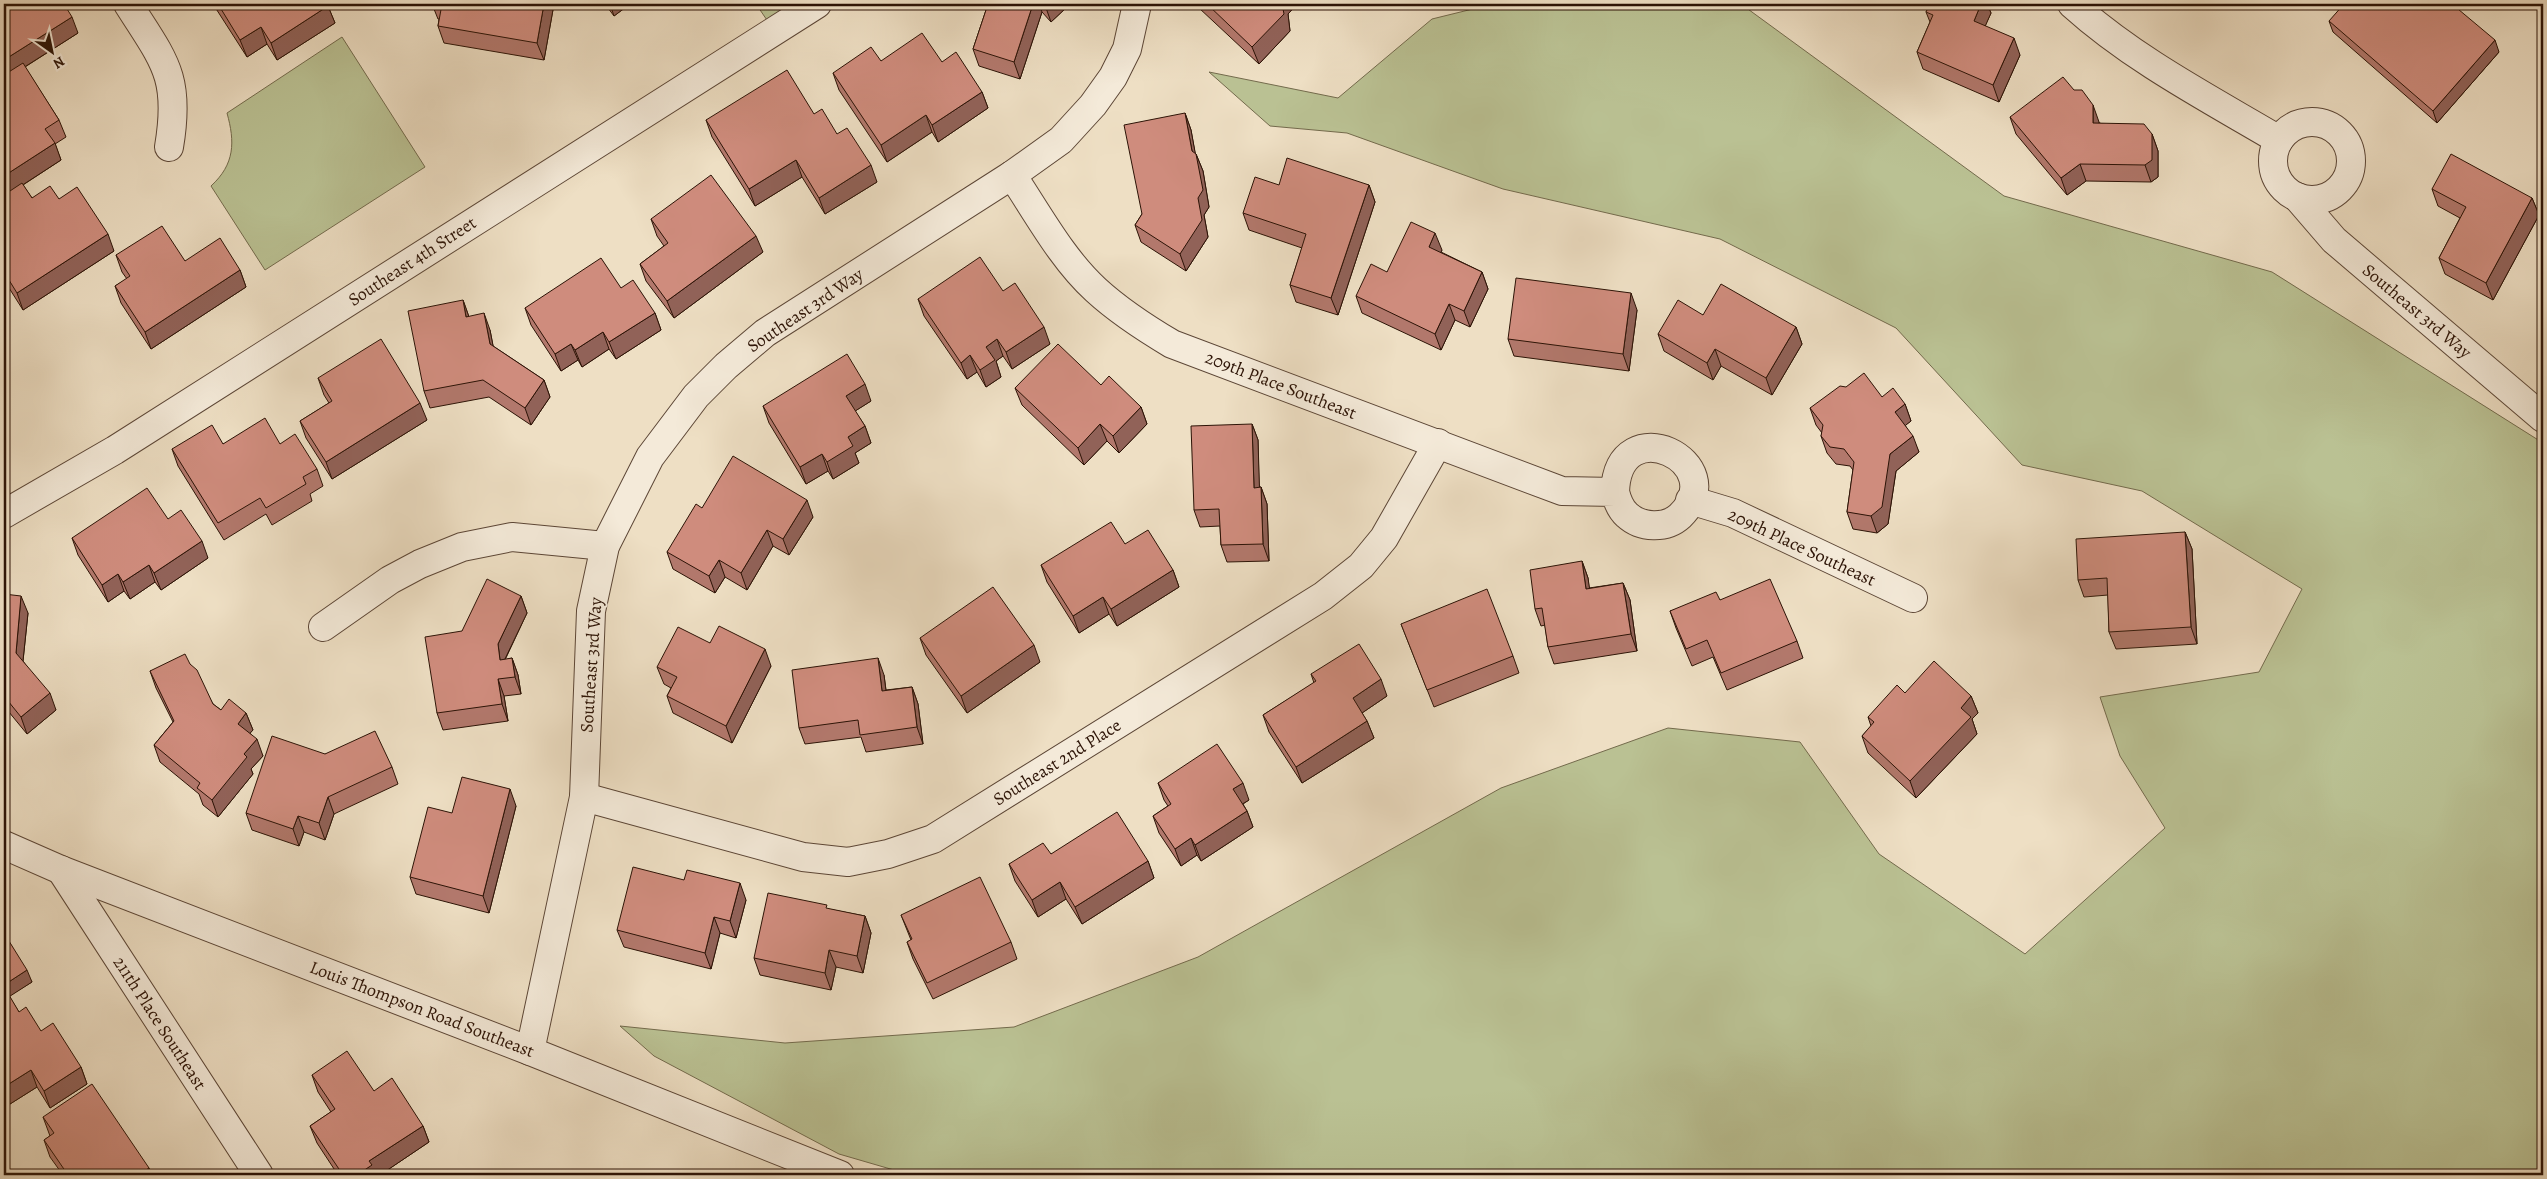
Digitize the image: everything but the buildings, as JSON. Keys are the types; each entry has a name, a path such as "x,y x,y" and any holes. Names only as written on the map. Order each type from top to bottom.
{"street":[{"path":"128,4 167,65 174,96 169,147"},
{"name":"Southeast 4th Street","path":"4,514 115,450 817,4"},
{"name":"Southeast 3rd Way","path":"530,1051 584,797 591,611 605,546 650,457 696,396 726,366 765,333 1012,175 1061,140 1093,105 1114,77 1127,49 1137,4"},
{"path":"2072,4 2098,27 2174,78 2279,140 2288,130 2300,124 2314,122 2327,125 2338,132 2346,143 2351,156 2350,170 2345,182 2336,192 2324,199 2310,200 2297,197"},
{"name":"Southeast 3rd Way","path":"2279,140 2274,153 2273,166 2277,179 2285,190 2297,197 2334,240 2543,418"},
{"name":"209th Place Southeast","path":"1012,175 1069,260 1095,289 1129,318 1172,344 1562,491 1615,492"},
{"name":"Southeast 2nd Place","path":"584,797 803,857 848,862 888,854 933,839 1324,596 1361,566 1384,538 1438,443"},
{"path":"1655,447 1669,450 1680,457 1689,468 1693,481 1687,508 1678,518 1666,524 1652,526 1639,523 1627,516 1619,505 1615,492 1615,478 1620,465 1629,455 1642,449 1655,447"},
{"name":"209th Place Southeast","path":"1690,500 1733,513 1913,598"},
{"path":"323,627 390,580 420,564 462,547 512,537 605,546"},
{"name":"Louis Thompson Road Southeast","path":"4,845 61,870 530,1051 840,1175"},
{"name":"211th Place Southeast","path":"61,870 259,1175"}],"green space":[{"path":"756,4 803,4 771,26"},
{"path":"1493,4 1741,4 2004,196 2272,272 2543,443 2543,1175 911,1175 839,1154 654,1056 620,1026 785,1043 1014,1027 1198,957 1501,788 1668,728 1800,742 1879,854 2025,954 2165,828 2120,756 2100,697 2259,672 2302,589 2142,491 2022,465 1896,328 1720,239 1503,189 1347,133 1270,126 1209,72 1338,98 1432,19"},
{"path":"342,37 425,167 265,270 211,186 225,169 231,152 232,143 227,113"}]}
